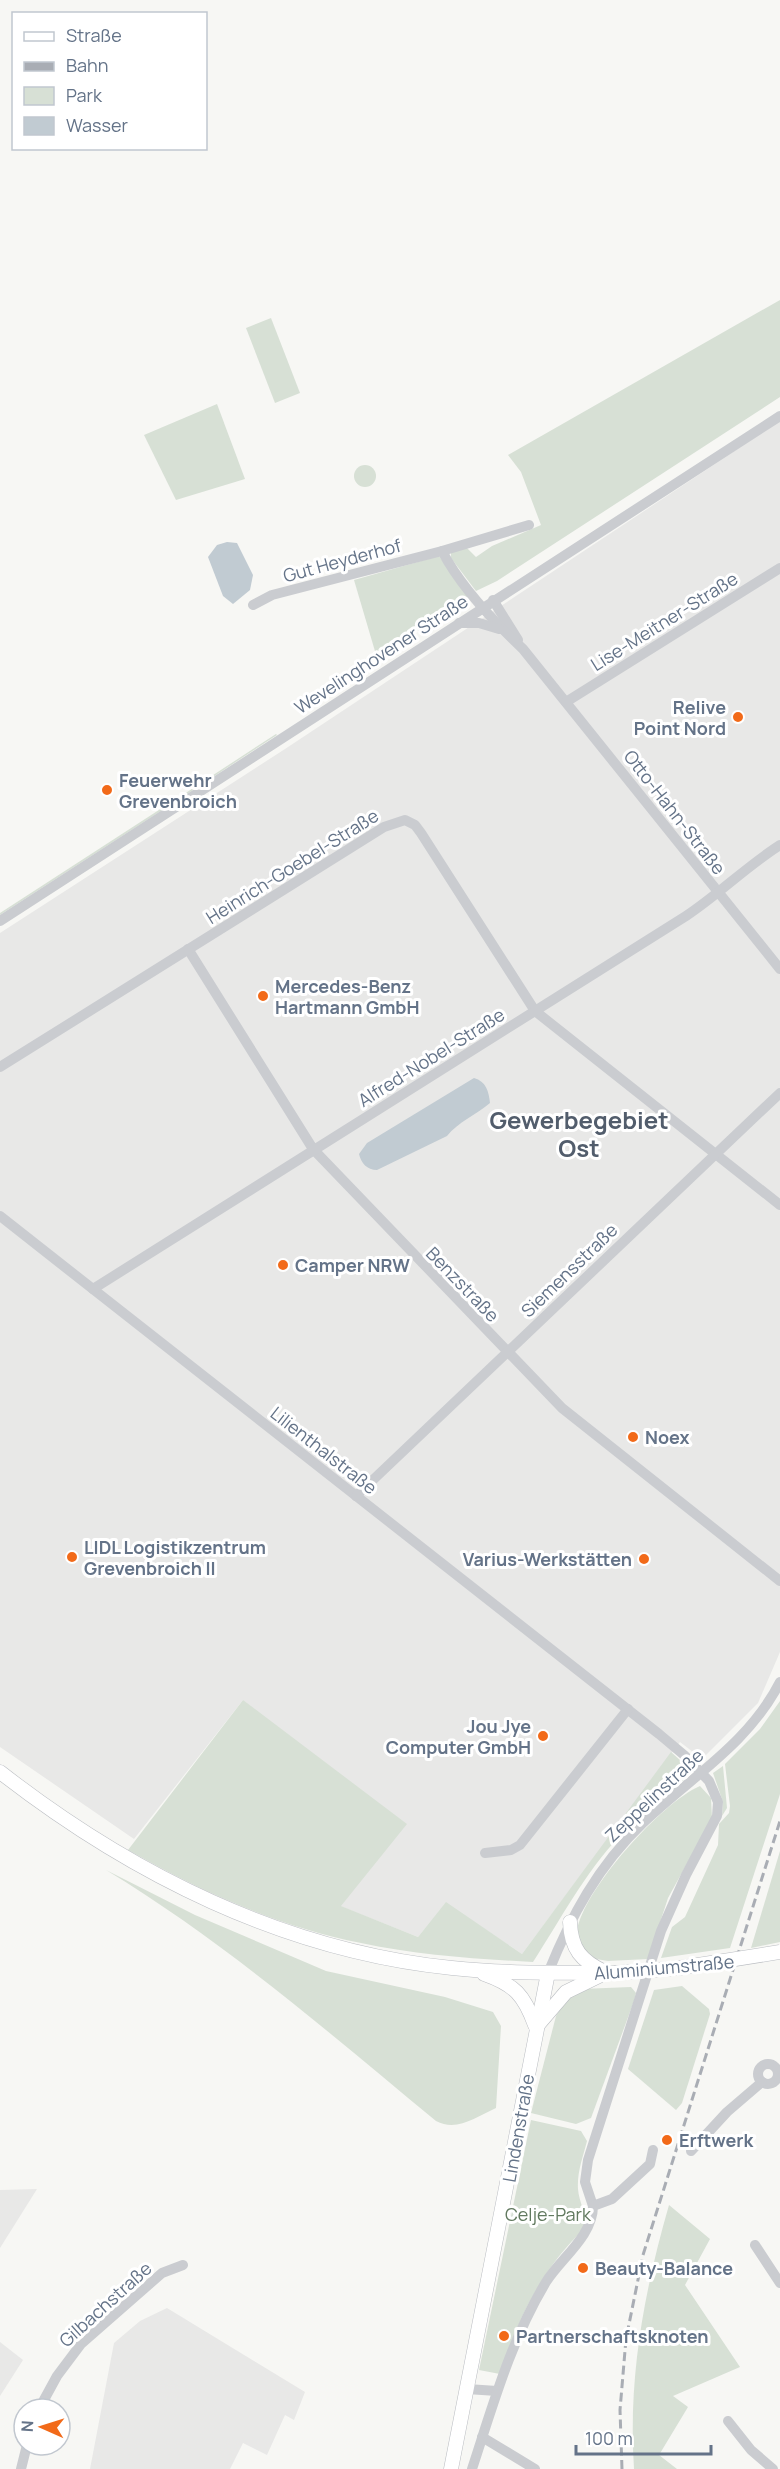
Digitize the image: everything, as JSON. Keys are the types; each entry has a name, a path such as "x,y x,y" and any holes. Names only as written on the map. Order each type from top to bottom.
{"main road":[{"path":"0,1772 119,1854 169,1882 234,1912 293,1934 356,1952 471,1970 497,1979 521,1994 536,2027 566,1992 611,1973"},
{"path":"570,1922 571,1938 578,1954 587,1963 611,1973"},
{"name":"Aluminiumstraße","path":"471,1970 611,1973 699,1966 780,1952"},
{"name":"Lindenstraße","path":"451,2469 548,1973"}],"street":[{"name":"Wevelinghovener Straße","path":"0,921 780,416"},
{"name":"Gut Heyderhof","path":"253,605 272,595 442,551 529,525"},
{"path":"442,551 449,565 483,607"},
{"name":"Lise-Meitner-Straße","path":"566,702 780,568"},
{"name":"Otto-Hahn-Straße","path":"493,600 523,648 780,969"},
{"name":"Otto-Hahn-Straße","path":"483,607 502,631 523,648"},
{"name":"Otto-Hahn-Straße","path":"459,623 479,623 502,631"},
{"name":"Heinrich-Goebel-Straße","path":"0,1067 389,824 405,820 415,825 421,832 534,1011"},
{"name":"Alfred-Nobel-Straße","path":"93,1289 719,894 757,860 780,845"},
{"name":"Benzstraße","path":"188,949 313,1149 506,1352 592,1435 780,1581"},
{"path":"534,1011 780,1205"},
{"name":"Siemensstraße","path":"356,1496 780,1093"},
{"name":"Lilienthalstraße","path":"0,1216 628,1709 684,1755 702,1773 716,1796 717,1816 686,1875 662,1931 596,2133 585,2176 592,2206"},
{"name":"Zeppelinstraße","path":"548,1973 587,1890 619,1848 650,1816 702,1773 751,1727 780,1682"},
{"path":"485,1853 511,1850 520,1845 628,1709"},
{"path":"691,2151 727,2112 762,2082 758,2073 763,2065 770,2064 778,2069"},
{"path":"472,2469 497,2391 526,2316 558,2264 589,2226 592,2206 612,2199 650,2164 653,2150"},
{"path":"755,2245 780,2283"},
{"name":"Gilbachstraße","path":"46,2397 57,2376 81,2344 162,2273 183,2265"},
{"path":"467,2389 497,2391"},
{"path":"728,2421 751,2450 773,2469"},
{"path":"482,2437 535,2469"}],"shaded area":[{"path":"780,421 780,1652 758,1703 702,1759 680,1742 522,1954 446,1903 418,1937 340,1906 243,1700 134,1839 0,1747 0,933 285,749"},
{"path":"37,2189 0,2248 0,2190"},
{"path":"167,2308 305,2392 294,2420 285,2415 267,2455 243,2443 230,2469 90,2469 114,2343 140,2321"},
{"path":"0,2342 23,2360 0,2396"}],"green space":[{"path":"780,300 780,397 497,581 476,591 451,558 451,553 465,546 476,557 492,546 541,525 521,472 508,455"},
{"path":"271,318 300,393 275,403 246,328"},
{"path":"217,404 245,479 176,500 144,435"},
{"path":"365,465 373,468 376,476 373,484 365,487 357,484 354,476 357,468"},
{"path":"439,556 468,597 377,658 354,580"},
{"path":"277,735 181,798 181,796"},
{"path":"162,808 164,809 0,915 0,913"},
{"path":"243,1700 407,1824 341,1906 418,1937 446,1902 522,1954 671,1752 681,1761 687,1775 672,1792 607,1850 584,1881 533,1962 404,1951 330,1936 270,1917 183,1880 128,1850"},
{"path":"780,1701 780,1794 730,1948 661,1958 672,1927 685,1917 718,1845 719,1824 729,1813 725,1764 760,1729"},
{"path":"723,1766 727,1808 722,1816 723,1802 713,1773"},
{"path":"700,1786 711,1798 712,1818 668,1898 648,1959 608,1961 596,1959 581,1949 577,1931 582,1914 593,1893 626,1849 646,1828 684,1795"},
{"path":"780,1851 780,1942 751,1948"},
{"path":"106,1870 195,1915 326,1971 445,1997 493,2012 501,2026 496,2108 459,2124 451,2125 436,2121 275,1989 193,1927"},
{"path":"682,1986 709,2009 710,2014 682,2103 676,2110 628,2069 654,1990"},
{"path":"631,1987 636,1993 634,2001 591,2118 576,2124 531,2113 556,2016 567,1998 581,1989"},
{"name":"Celje-Park","path":"531,2120 581,2131 587,2141 578,2183 585,2228 556,2260 533,2295 523,2314 500,2374 479,2370"},
{"path":"669,2205 710,2239 685,2285 740,2367 673,2396 688,2407 659,2455 677,2469 634,2469 633,2401 640,2335 652,2270"}],"water":[{"path":"227,542 237,543 253,575 250,590 233,604 223,596 208,557 217,545"},
{"path":"474,1078 484,1084 488,1091 490,1103 485,1107 447,1136 377,1170 370,1169 363,1163 359,1154 367,1143"}],"railway":[{"path":"622,2469 620,2410 626,2339 643,2255 780,1821"}],"place":[{"name":"Relive Point Nord","path":"738,717"},
{"name":"Feuerwehr Grevenbroich","path":"107,790"},
{"name":"Mercedes-Benz Hartmann GmbH","path":"263,996"},
{"name":"Camper NRW","path":"283,1265"},
{"name":"Noex","path":"633,1437"},
{"name":"LIDL Logistikzentrum Grevenbroich II","path":"72,1557"},
{"name":"Varius-Werkstätten","path":"644,1559"},
{"name":"Jou Jye Computer GmbH","path":"543,1736"},
{"name":"Erftwerk","path":"667,2140"},
{"name":"Beauty-Balance","path":"583,2268"},
{"name":"Partnerschaftsknoten","path":"504,2336"}],"district":[{"name":"Gewerbegebiet Ost","path":"579,1133"}]}
